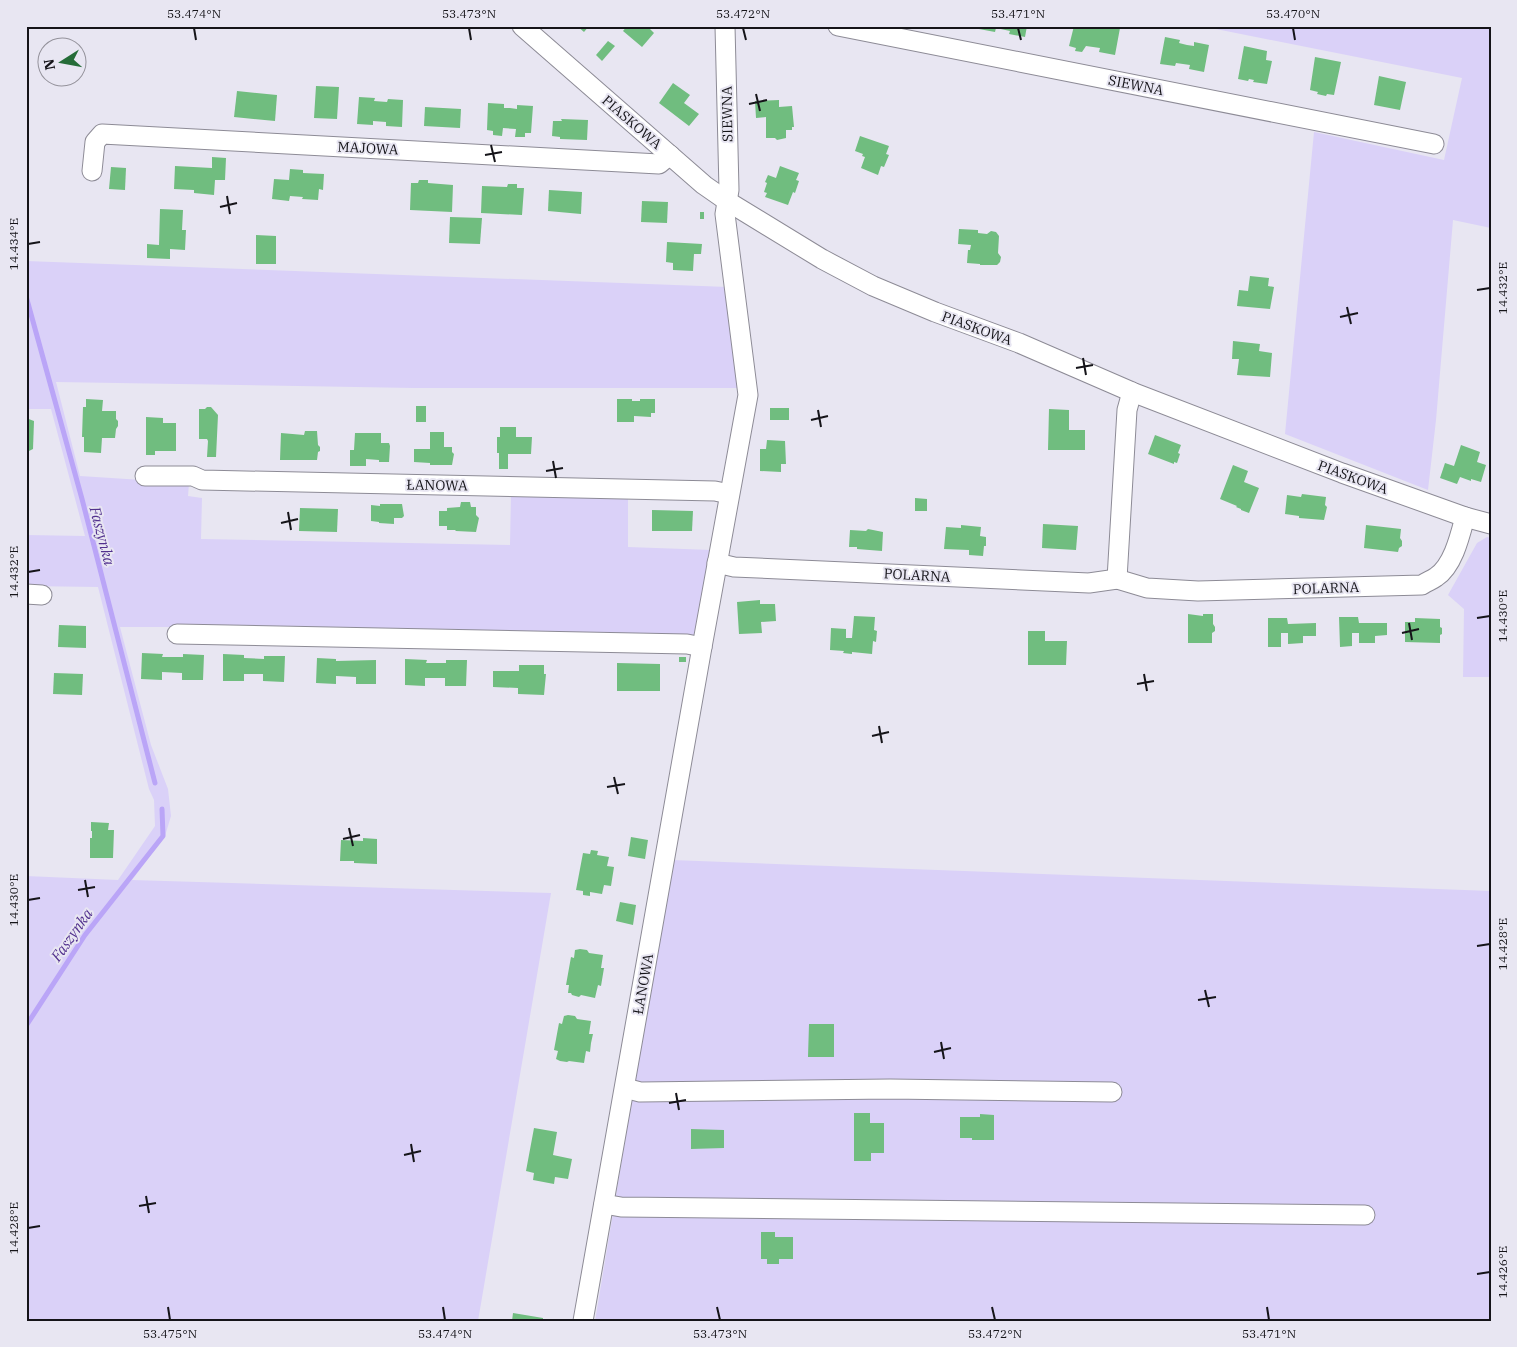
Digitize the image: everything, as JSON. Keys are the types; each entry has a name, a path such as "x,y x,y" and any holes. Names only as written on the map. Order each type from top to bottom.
{"street":[{"name":"PIASKOWA","path":"522,26 704,184 822,259 873,286 935,312 1019,343 1132,392 1342,473 1465,517 1491,524"},
{"name":"SIEWNA","path":"725,26 728,201"},
{"name":"SIEWNA","path":"838,26 1434,144"},
{"name":"MAJOWA","path":"92,171 95,142 102,134 659,164 670,155"},
{"name":"ŁANOWA","path":"583,1321 748,395 725,214 728,201"},
{"path":"1117,579 1127,410 1132,392"},
{"name":"ŁANOWA","path":"145,476 194,476 202,480 715,491 729,494"},
{"name":"POLARNA","path":"717,563 734,567 1089,583 1117,579 1146,588 1198,591 1422,585 1438,576 1451,558 1462,532 1465,517"},
{"path":"177,634 688,644 702,648"},
{"path":"625,1088 640,1092 890,1090 1112,1092"},
{"path":"604,1204 621,1207 1365,1215"}],"shaded area":[{"path":"1201,26 1491,26 1491,228 1453,220 1436,420 1428,490 1285,434 1314,132 1444,160 1462,78"},
{"path":"26,261 728,287 740,388 414,388 56,382 80,476 189,483 188,496 202,498 201,539 510,545 511,495 628,498 628,547 712,550 694,637 120,627 151,745 168,789 171,816 165,836 132,880 551,893 478,1321 26,1321 26,876 118,880 155,826 154,800 149,789 98,587 26,586 26,535 85,536 51,409 26,409"},
{"path":"1487,537 1491,538 1491,677 1463,677 1464,609 1448,595 1477,543"},
{"path":"672,860 1491,891 1491,1321 595,1321"}],"building":[{"path":"577,26 589,26 584,32"},
{"path":"627,26 647,26 654,33 642,47 623,31"},
{"path":"980,26 1027,26 1025,37 1009,34 1010,31 996,28 995,32 979,29"},
{"path":"1074,26 1091,26 1104,29 1104,26 1120,28 1115,55 1099,52 1100,48 1086,46 1082,52 1075,51 1076,48 1069,46"},
{"path":"1165,37 1180,40 1179,43 1187,45 1194,46 1194,42 1209,45 1204,72 1189,69 1190,65 1176,63 1175,66 1160,64"},
{"path":"608,41 615,46 602,61 596,55"},
{"path":"1244,46 1267,51 1266,60 1272,61 1267,84 1253,82 1254,80 1249,79 1248,81 1238,79"},
{"path":"1315,57 1341,62 1334,95 1327,94 1326,96 1310,90"},
{"path":"1379,76 1406,82 1400,110 1374,105"},
{"path":"673,83 690,95 684,103 699,114 689,126 659,103"},
{"path":"316,86 339,87 337,119 314,118"},
{"path":"237,91 277,95 275,121 234,117"},
{"path":"359,97 375,98 374,101 387,102 388,99 403,100 402,127 386,126 386,122 373,121 373,125 357,124"},
{"path":"779,100 779,107 792,106 794,127 792,127 792,130 786,130 786,138 777,140 775,138 766,138 766,117 756,118 755,101"},
{"path":"488,103 504,104 504,108 517,109 517,105 533,106 531,133 525,133 525,137 515,137 516,129 503,128 502,136 493,135 493,131 487,130"},
{"path":"425,107 461,109 460,128 424,126"},
{"path":"561,119 588,120 587,140 560,139 560,137 552,136 553,121 562,121"},
{"path":"860,136 889,146 886,154 889,155 884,167 881,166 878,175 861,168 865,157 862,156 863,154 855,151"},
{"path":"212,157 226,158 225,180 215,180 214,195 194,193 194,190 174,189 175,166 212,168"},
{"path":"780,166 799,173 796,180 799,181 795,193 793,192 788,205 765,197 767,193 764,192 767,183 765,182 768,175 776,178"},
{"path":"111,167 126,168 125,190 109,189"},
{"path":"290,169 303,170 303,173 324,174 323,190 319,189 318,200 290,196 289,201 272,199 274,179 289,180"},
{"path":"419,180 428,180 428,183 453,185 452,212 410,210 411,183 418,183"},
{"path":"508,184 517,184 517,188 524,188 522,215 481,213 482,186 507,187"},
{"path":"549,190 582,192 581,214 548,211"},
{"path":"642,201 668,202 667,223 641,222"},
{"path":"160,209 183,210 182,230 186,230 185,250 170,249 170,259 147,258 147,244 159,245"},
{"path":"700,212 704,212 704,219 700,219"},
{"path":"450,217 482,218 480,244 449,243"},
{"path":"959,229 978,230 978,233 987,234 991,231 996,232 999,236 998,253 1001,257 1000,262 997,265 967,263 968,250 970,250 971,245 958,244"},
{"path":"256,235 276,236 276,264 256,264"},
{"path":"667,242 702,244 701,254 694,254 693,271 673,270 673,263 666,262"},
{"path":"1250,276 1269,278 1268,286 1274,287 1270,309 1237,306 1239,290 1248,291"},
{"path":"1233,341 1260,344 1259,351 1272,353 1270,377 1237,375 1239,359 1232,359"},
{"path":"86,399 103,400 102,411 116,411 118,426 115,438 102,438 101,453 84,452 84,437 82,437 83,407 86,407"},
{"path":"617,399 640,401 640,399 655,399 655,413 651,413 651,417 634,416 634,422 617,422"},
{"path":"416,406 426,406 426,422 416,422"},
{"path":"211,407 218,415 216,457 207,457 208,441 207,439 199,439 199,409"},
{"path":"770,408 789,408 789,420 770,420"},
{"path":"1049,409 1069,410 1069,430 1085,430 1085,450 1048,450"},
{"path":"146,417 163,418 163,423 176,423 176,451 155,451 155,455 146,455"},
{"path":"26,418 34,421 33,449 29,451 26,451"},
{"path":"500,427 516,427 516,437 532,437 531,454 508,454 508,469 499,469 497,437 500,437"},
{"path":"305,431 317,431 320,451 318,452 317,460 280,460 281,433 304,435"},
{"path":"430,432 444,432 444,447 452,447 454,454 452,465 430,465 430,463 414,462 414,449 430,449"},
{"path":"355,433 381,433 381,443 389,443 390,446 389,462 366,459 366,466 350,466 350,450 354,450"},
{"path":"1155,435 1181,445 1177,463 1174,462 1174,464 1148,454"},
{"path":"767,440 785,441 786,464 781,464 781,472 760,471 760,449 766,449"},
{"path":"1461,445 1480,452 1477,462 1486,465 1481,482 1460,477 1457,484 1440,478 1445,463 1454,466"},
{"path":"1233,465 1248,471 1244,482 1259,488 1249,513 1220,499"},
{"path":"1302,494 1326,497 1325,505 1327,507 1324,520 1299,518 1299,516 1285,514 1287,495 1301,497"},
{"path":"915,498 927,499 927,511 915,511"},
{"path":"461,502 470,502 471,507 476,507 476,515 479,518 476,532 447,530 447,526 439,526 439,511 460,507"},
{"path":"380,504 402,504 404,516 402,518 394,518 394,524 371,521 371,505 380,506"},
{"path":"300,508 338,509 337,532 299,531"},
{"path":"652,510 693,511 692,531 652,531"},
{"path":"1043,524 1078,526 1076,550 1042,548"},
{"path":"961,525 981,527 980,536 986,537 983,556 969,555 969,550 944,549 946,527 961,528"},
{"path":"1366,525 1401,529 1400,538 1402,546 1398,552 1364,548"},
{"path":"868,529 883,532 882,551 849,547 850,530 866,531"},
{"path":"760,600 760,604 775,604 776,621 761,622 762,633 739,634 737,602"},
{"path":"1188,614 1203,616 1203,614 1213,614 1215,631 1212,633 1212,643 1188,643"},
{"path":"854,616 875,617 874,630 877,631 876,642 873,641 872,654 852,652 852,654 843,653 844,651 830,650 831,628 846,629 846,638 852,638"},
{"path":"1339,617 1358,617 1359,623 1387,623 1387,635 1375,636 1375,643 1359,643 1359,633 1352,633 1352,646 1340,647"},
{"path":"1268,618 1287,618 1288,624 1316,623 1316,636 1303,636 1303,643 1288,644 1288,633 1281,633 1281,647 1268,647"},
{"path":"1415,618 1440,619 1442,634 1440,635 1440,643 1405,642 1405,622 1415,622"},
{"path":"59,625 86,626 86,648 58,647"},
{"path":"1028,631 1045,631 1045,641 1067,641 1066,665 1028,665"},
{"path":"142,653 163,654 162,657 183,657 183,654 204,655 203,680 182,680 182,673 162,672 162,680 141,679"},
{"path":"223,654 244,655 244,658 264,659 264,656 285,656 284,682 263,681 263,674 244,674 244,681 223,681"},
{"path":"679,657 686,657 686,662 679,662"},
{"path":"317,658 336,659 336,661 376,660 376,684 356,684 356,677 336,676 336,684 316,683"},
{"path":"405,659 427,660 426,663 446,663 446,660 467,660 466,686 445,686 445,678 425,678 425,686 405,685"},
{"path":"617,663 660,664 660,691 617,691"},
{"path":"519,665 544,665 544,674 546,674 544,695 518,694 518,688 493,687 493,671 519,671"},
{"path":"54,673 83,674 82,695 53,694"},
{"path":"91,822 109,823 108,830 114,830 113,858 90,858"},
{"path":"631,837 648,840 645,859 628,856"},
{"path":"363,838 377,839 377,864 340,861 341,840 363,841"},
{"path":"591,850 598,851 597,855 609,857 607,866 614,867 611,886 604,885 602,894 590,892 590,896 583,895 583,891 576,890 583,853 590,854"},
{"path":"620,902 636,905 633,925 616,921"},
{"path":"575,950 587,950 589,953 603,955 601,968 604,968 601,986 598,985 595,998 581,995 579,997 568,993 569,985 566,985 571,957 574,958"},
{"path":"564,1016 575,1016 577,1019 591,1021 589,1034 593,1034 590,1052 586,1051 584,1063 556,1059 558,1051 554,1050 559,1023 562,1024"},
{"path":"809,1024 834,1024 834,1057 808,1057"},
{"path":"854,1113 870,1113 870,1123 884,1123 884,1153 871,1153 871,1161 854,1161"},
{"path":"980,1114 994,1115 994,1140 960,1138 960,1117 980,1117"},
{"path":"534,1128 557,1132 553,1155 572,1159 568,1179 555,1177 554,1184 533,1180 534,1173 526,1171"},
{"path":"691,1129 724,1130 724,1148 691,1149"},
{"path":"761,1232 775,1232 775,1237 793,1237 793,1259 779,1259 779,1264 767,1264 767,1259 761,1259"},
{"path":"513,1313 543,1318 543,1321 512,1321"}],"waterway":[{"name":"Faszynka","path":"26,296 82,499 155,783"},
{"name":"Faszynka","path":"26,1026 85,935 163,836 162,809"}]}
